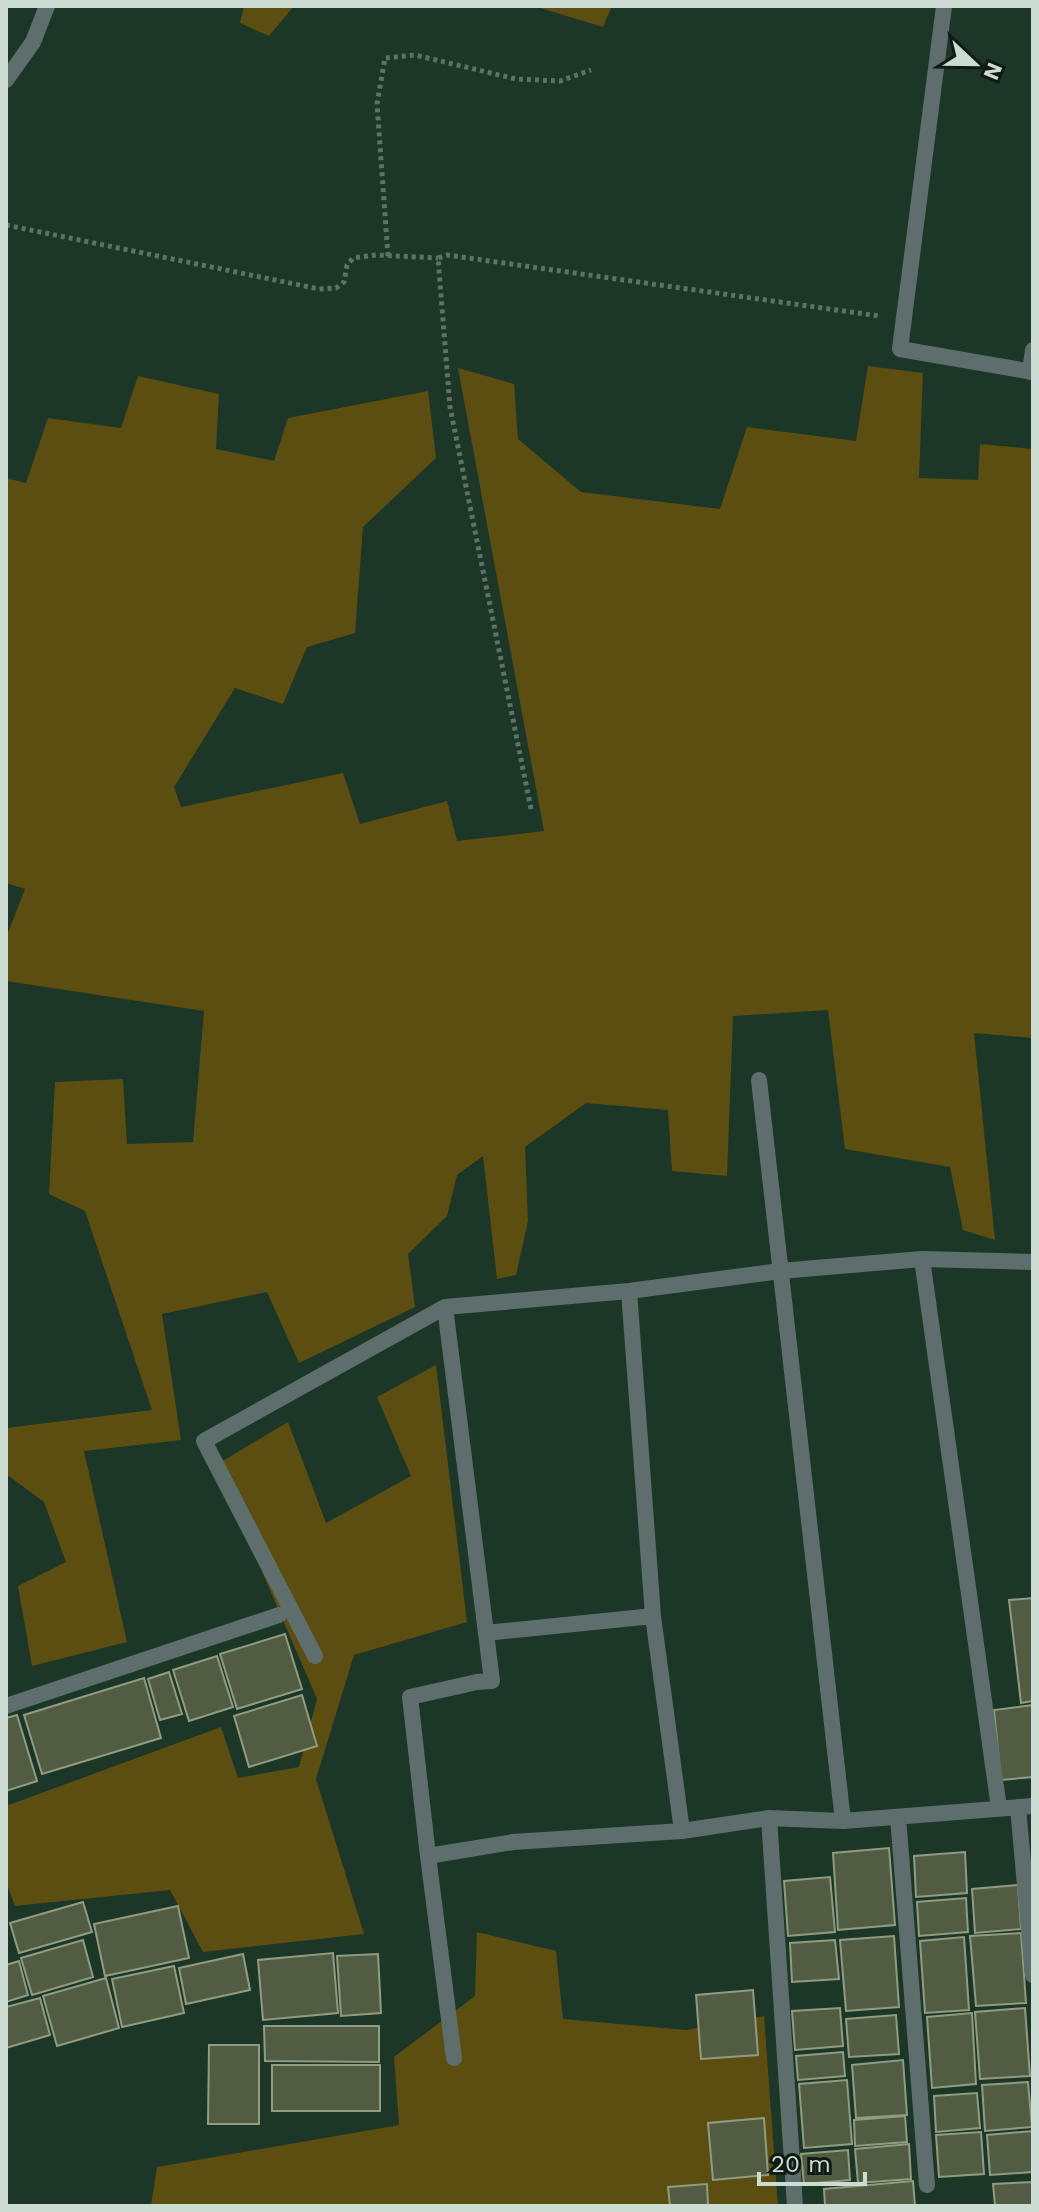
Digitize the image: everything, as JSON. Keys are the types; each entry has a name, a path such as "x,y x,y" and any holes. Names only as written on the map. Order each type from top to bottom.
{"street":[{"path":"6,80 33,42 47,6"},
{"path":"944,6 900,349 1032,372 1033,350"},
{"path":"759,1080 843,1821"},
{"path":"922,1259 999,1808"},
{"path":"315,1656 204,1441 445,1307 629,1291 780,1271 922,1259 1033,1262"},
{"path":"629,1291 653,1616 682,1831"},
{"path":"445,1307 492,1681 410,1697 454,2058"},
{"path":"6,1706 279,1615"},
{"path":"486,1633 653,1616"},
{"path":"428,1856 513,1842 682,1831 769,1818 843,1821 1026,1806 1033,1975"},
{"path":"898,1817 927,2185"},
{"path":"769,1818 795,2206"}],"path":[{"path":"388,256 377,104 385,58 415,55 516,79 560,81 591,70"},
{"path":"6,225 319,289 336,288 344,282 347,265 353,258 438,258 447,255 904,319"},
{"path":"438,258 450,407 531,809"}],"shaded area":[{"path":"244,6 294,6 269,36 240,23"},
{"path":"534,6 612,6 603,27"},
{"path":"868,366 923,373 919,478 978,480 980,444 1033,449 1033,1038 974,1033 995,1240 963,1230 950,1167 845,1149 828,1010 733,1016 727,1176 672,1171 668,1110 586,1103 525,1147 528,1221 516,1275 497,1279 483,1156 457,1175 447,1216 408,1254 415,1307 299,1363 267,1292 162,1314 181,1440 84,1451 127,1642 32,1666 18,1586 66,1562 44,1502 6,1474 6,1428 152,1410 85,1211 49,1194 55,1082 123,1079 127,1144 193,1142 204,1011 6,981 6,938 25,889 6,883 6,478 26,483 48,418 121,428 138,376 219,394 216,449 274,461 288,418 428,391 436,458 363,527 355,633 307,647 283,704 235,688 174,787 181,807 343,773 360,824 447,801 457,841 544,831 458,368 514,384 518,439 581,492 720,509 747,427 856,441"},
{"path":"436,1365 467,1622 354,1655 316,1779 364,1934 203,1952 170,1890 15,1906 6,1882 6,1806 221,1727 238,1778 299,1767 317,1699 216,1465 288,1422 326,1523 411,1476 377,1397"},
{"path":"477,1932 556,1951 563,2019 686,2030 764,2016 778,2206 151,2206 157,2167 399,2125 394,2057 475,1996"}],"building":[{"path":"1033,1598 1033,1701 1021,1703 1009,1600"},
{"path":"285,1634 302,1689 237,1709 220,1654"},
{"path":"217,1656 233,1707 189,1721 173,1670"},
{"path":"169,1672 182,1714 160,1720 148,1679"},
{"path":"144,1678 161,1738 42,1774 24,1715"},
{"path":"302,1695 317,1746 249,1767 234,1716"},
{"path":"1033,1705 1033,1777 1001,1780 994,1710"},
{"path":"17,1715 37,1781 6,1791 6,1718"},
{"path":"889,1848 895,1925 838,1930 833,1853"},
{"path":"965,1852 967,1893 916,1897 914,1856"},
{"path":"830,1877 835,1932 788,1936 784,1881"},
{"path":"1018,1885 1021,1929 975,1933 972,1889"},
{"path":"966,1898 968,1932 919,1936 917,1902"},
{"path":"83,1902 92,1932 19,1953 10,1923"},
{"path":"178,1906 189,1958 105,1976 94,1924"},
{"path":"1021,1933 1026,2003 976,2006 970,1936"},
{"path":"894,1936 899,2007 846,2011 840,1940"},
{"path":"964,1937 969,2010 925,2013 920,1941"},
{"path":"83,1940 93,1977 32,1995 21,1958"},
{"path":"835,1940 839,1979 792,1982 790,1943"},
{"path":"333,1953 338,2013 263,2020 258,1960"},
{"path":"243,1954 250,1990 186,2004 179,1968"},
{"path":"378,1954 381,2013 341,2016 337,1956"},
{"path":"19,1961 28,1995 6,2002 6,1965"},
{"path":"174,1966 184,2013 122,2027 112,1979"},
{"path":"106,1978 119,2028 57,2046 43,1996"},
{"path":"753,1990 758,2055 701,2059 696,1995"},
{"path":"40,1998 50,2035 6,2048 6,2007"},
{"path":"840,2008 843,2046 795,2050 792,2011"},
{"path":"1025,2008 1030,2076 980,2079 975,2012"},
{"path":"972,2013 976,2084 932,2088 927,2017"},
{"path":"896,2015 899,2054 849,2057 846,2019"},
{"path":"264,2026 379,2026 379,2062 265,2061"},
{"path":"209,2045 259,2045 259,2124 208,2124"},
{"path":"843,2052 845,2076 798,2080 796,2056"},
{"path":"903,2060 907,2115 856,2118 852,2065"},
{"path":"272,2065 380,2065 380,2111 272,2111"},
{"path":"847,2080 852,2144 804,2148 799,2084"},
{"path":"1028,2082 1032,2127 985,2131 982,2085"},
{"path":"977,2093 980,2128 936,2132 934,2096"},
{"path":"905,2116 907,2142 855,2146 854,2120"},
{"path":"764,2118 768,2175 713,2180 708,2123"},
{"path":"1033,2131 1033,2172 990,2175 987,2135"},
{"path":"981,2132 984,2174 939,2177 936,2135"},
{"path":"909,2144 911,2179 858,2183 855,2149"},
{"path":"848,2150 850,2180 804,2184 801,2154"},
{"path":"913,2181 915,2206 825,2206 824,2189"},
{"path":"1033,2182 1033,2206 995,2206 993,2184"},
{"path":"707,2184 708,2206 670,2206 668,2187"}]}
